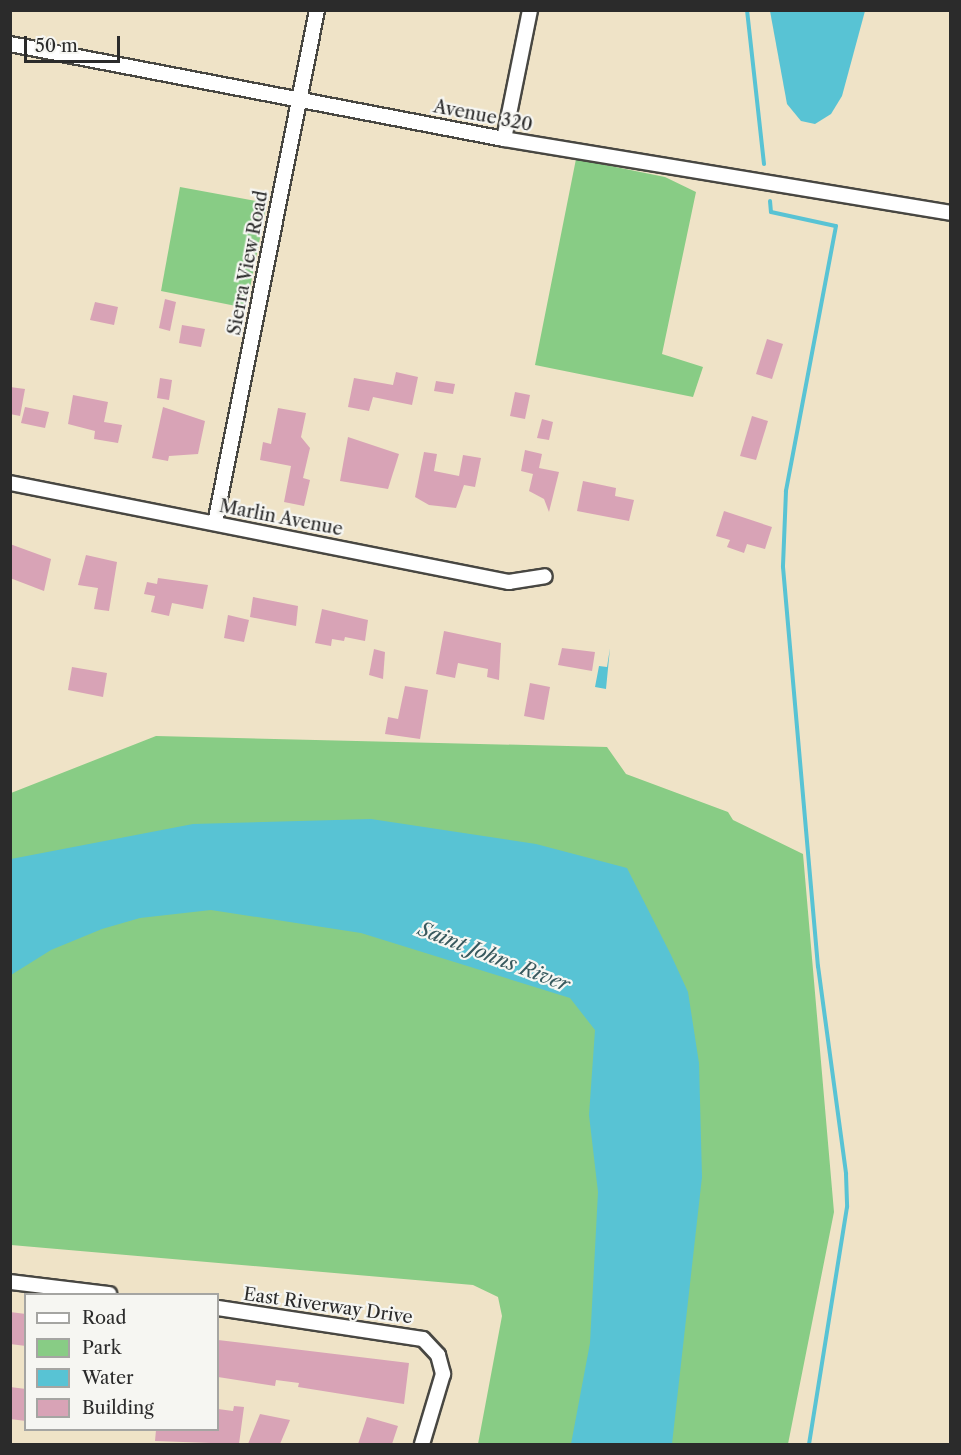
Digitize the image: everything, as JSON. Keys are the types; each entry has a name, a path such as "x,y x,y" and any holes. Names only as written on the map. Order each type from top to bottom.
{"street":[{"name":"Sierra View Road","path":"214,523 317,10"},
{"path":"504,139 530,10"},
{"name":"Avenue 320","path":"10,44 504,139 951,213"},
{"name":"Marlin Avenue","path":"10,483 510,582 545,576"},
{"path":"10,1282 101,1293"},
{"name":"East Riverway Drive","path":"219,1308 403,1332 431,1346 444,1374 423,1444"}],"green space":[{"path":"576,159 665,177 696,192 662,354 703,367 693,397 535,365"},
{"path":"180,187 267,203 246,308 161,291"},
{"path":"156,736 607,747 626,774 728,812 733,820 803,854 834,1212 788,1444 478,1444 502,1316 498,1297 473,1285 11,1245 11,793"}],"water":[{"path":"770,11 865,11 842,96 831,114 815,124 801,121 787,104"},
{"path":"610,648 606,689 595,687 599,666 607,667"},
{"name":"Saint Johns River","path":"371,819 536,844 627,868 671,955 688,992 699,1063 702,1177 672,1444 571,1444 590,1343 598,1192 589,1115 595,1030 570,998 361,933 211,910 140,918 102,929 51,950 11,975 11,859 193,824"}],"building":[{"path":"165,299 176,302 170,331 159,328"},
{"path":"95,302 118,307 114,325 90,320"},
{"path":"182,325 205,329 201,347 179,343"},
{"path":"767,339 783,344 772,379 756,374"},
{"path":"396,372 418,377 412,405 373,397 369,411 348,407 354,378 393,385"},
{"path":"160,378 172,380 169,400 157,398"},
{"path":"436,381 455,384 453,394 434,391"},
{"path":"10,387 25,389 20,416 10,414"},
{"path":"515,392 530,395 525,419 510,416"},
{"path":"73,395 108,402 104,422 122,425 118,443 94,439 95,431 68,424"},
{"path":"25,407 49,412 45,428 21,423"},
{"path":"163,407 205,421 198,454 169,456 168,461 152,458"},
{"path":"278,408 306,413 301,437 310,448 303,478 310,480 304,506 284,502 291,466 260,460 263,442 271,444"},
{"path":"752,416 768,421 756,460 740,456"},
{"path":"542,419 553,422 549,440 537,438"},
{"path":"348,437 399,454 388,489 340,481"},
{"path":"525,450 542,454 539,468 559,472 549,512 544,499 529,491 533,474 521,471"},
{"path":"424,452 437,454 434,471 459,476 463,455 481,458 475,487 464,485 456,508 429,505 415,497"},
{"path":"583,481 616,488 615,496 634,500 629,521 577,511"},
{"path":"724,511 772,527 765,549 747,544 744,553 727,547 730,540 716,536"},
{"path":"10,544 51,559 44,591 10,578"},
{"path":"86,555 117,562 109,611 94,609 98,588 78,585"},
{"path":"158,578 208,585 203,609 172,603 169,616 151,612 155,596 144,594 147,582 157,584"},
{"path":"253,597 298,606 296,626 250,617"},
{"path":"322,609 368,620 365,641 345,637 344,641 332,639 331,646 315,643"},
{"path":"228,615 249,620 244,642 224,638"},
{"path":"444,631 501,643 499,680 487,677 488,669 458,663 455,678 436,674"},
{"path":"562,648 595,652 592,671 558,665"},
{"path":"374,649 385,652 383,679 369,675"},
{"path":"72,667 107,673 103,697 68,690"},
{"path":"530,683 550,687 544,720 524,716"},
{"path":"405,686 428,690 420,739 385,734 388,717 398,719"},
{"path":"10,1312 24,1314 24,1346 10,1344"},
{"path":"219,1340 409,1363 404,1404 298,1387 299,1383 276,1380 275,1386 219,1377"},
{"path":"10,1387 24,1389 24,1421 10,1419"},
{"path":"234,1406 244,1407 239,1444 155,1441 156,1431 219,1431 219,1409 233,1411"},
{"path":"260,1414 290,1420 280,1444 248,1444"},
{"path":"367,1417 398,1426 392,1444 358,1444"}],"waterway":[{"path":"747,10 764,164"},
{"path":"770,201 771,212 836,226 786,491 783,567 818,966 846,1174 847,1207 809,1444"}]}
